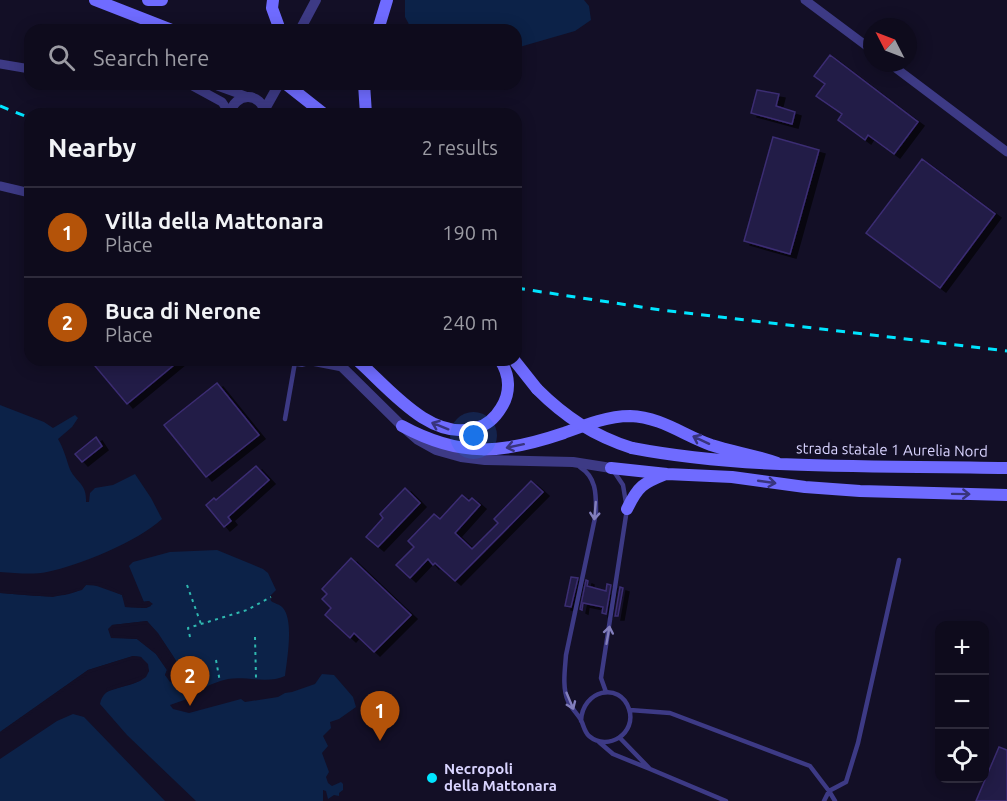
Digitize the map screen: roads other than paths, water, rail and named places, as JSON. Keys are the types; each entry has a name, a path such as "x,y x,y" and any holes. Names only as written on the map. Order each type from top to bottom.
{"main road":[{"path":"95,0 157,24"},
{"path":"148,0 162,0"},
{"path":"273,0 272,8 278,24"},
{"path":"379,24 387,0"},
{"path":"294,90 316,108"},
{"path":"364,90 366,108"},
{"path":"364,366 422,417 444,429 464,431 483,426 495,417 503,405 508,388 508,378 503,366"},
{"path":"519,366 537,389 575,423 595,434 632,448 679,457 777,463"},
{"path":"402,426 440,444 484,450 507,448 538,441 613,417 649,418 710,444 777,463"},
{"name":"strada statale 1 Aurelia Nord","path":"777,463 1007,468"},
{"path":"611,468 667,474 732,477 805,487 860,491 1007,495"},
{"path":"627,508 635,491 644,482 667,474"}],"street":[{"path":"303,24 315,0"},
{"path":"309,24 322,0"},
{"path":"805,0 863,43"},
{"path":"0,64 24,68"},
{"path":"901,72 1007,152"},
{"path":"200,90 222,102 226,108"},
{"path":"230,90 251,97 263,108"},
{"path":"232,108 242,98 266,96 269,90"},
{"path":"267,108 276,90"},
{"path":"0,186 24,192"},
{"path":"340,366 402,426 418,440 436,450 461,457 485,460 573,462 611,468"}],"lane":[{"path":"285,418 292,366"},
{"path":"573,462 586,471 592,480 596,492 596,513 566,655 567,700 590,736 613,754 726,801"},
{"path":"606,692 601,678 627,508 623,485 611,468"},
{"path":"824,801 829,791 846,782 858,743 899,560"},
{"path":"581,721 581,713 585,705 597,694 606,692 621,698 630,710 629,725 620,738 605,742 597,740"},
{"path":"630,710 670,713 810,766 835,801"},
{"path":"620,738 650,769"}],"water":[{"path":"405,0 584,0 589,6 591,20 575,31 522,46 522,24 409,24 405,17"},
{"path":"0,405 44,422 53,428 75,415 78,418 72,427 58,439 71,472 85,490 86,502 89,502 90,493 95,488 113,485 135,474 162,519 138,536 108,552 60,569 24,574 0,572"},
{"path":"217,550 268,573 276,590 270,596 271,601 283,608 288,622 289,640 285,676 264,680 228,679 201,689 194,684 188,684 172,654 147,621 112,625 111,637 137,639 156,654 167,670 165,675 183,690 192,688 195,694 170,705 173,709 189,713 241,699 245,702 278,697 315,684 322,674 334,675 353,697 356,707 339,719 330,722 331,728 323,736 328,746 322,753 329,772 326,777 332,786 341,782 343,784 343,790 339,796 334,795 328,799 326,791 323,790 323,801 196,801 127,735 100,704 102,698 110,690 133,684 149,671 141,657 133,656 88,670 0,732 0,593 58,596 79,591 86,585 102,586 122,595 125,607 146,608 151,606 149,601 144,602 129,566 133,562 170,552"},
{"path":"73,714 84,717 165,801 0,801 0,759 57,721"}],"railway":[{"path":"0,106 24,116"},
{"path":"522,289 661,310 1007,351"}],"place":[{"name":"Buca di Nerone","path":"190,706"},
{"name":"Villa della Mattonara","path":"380,741"},
{"name":"Necropoli della Mattonara","path":"432,778"}]}
